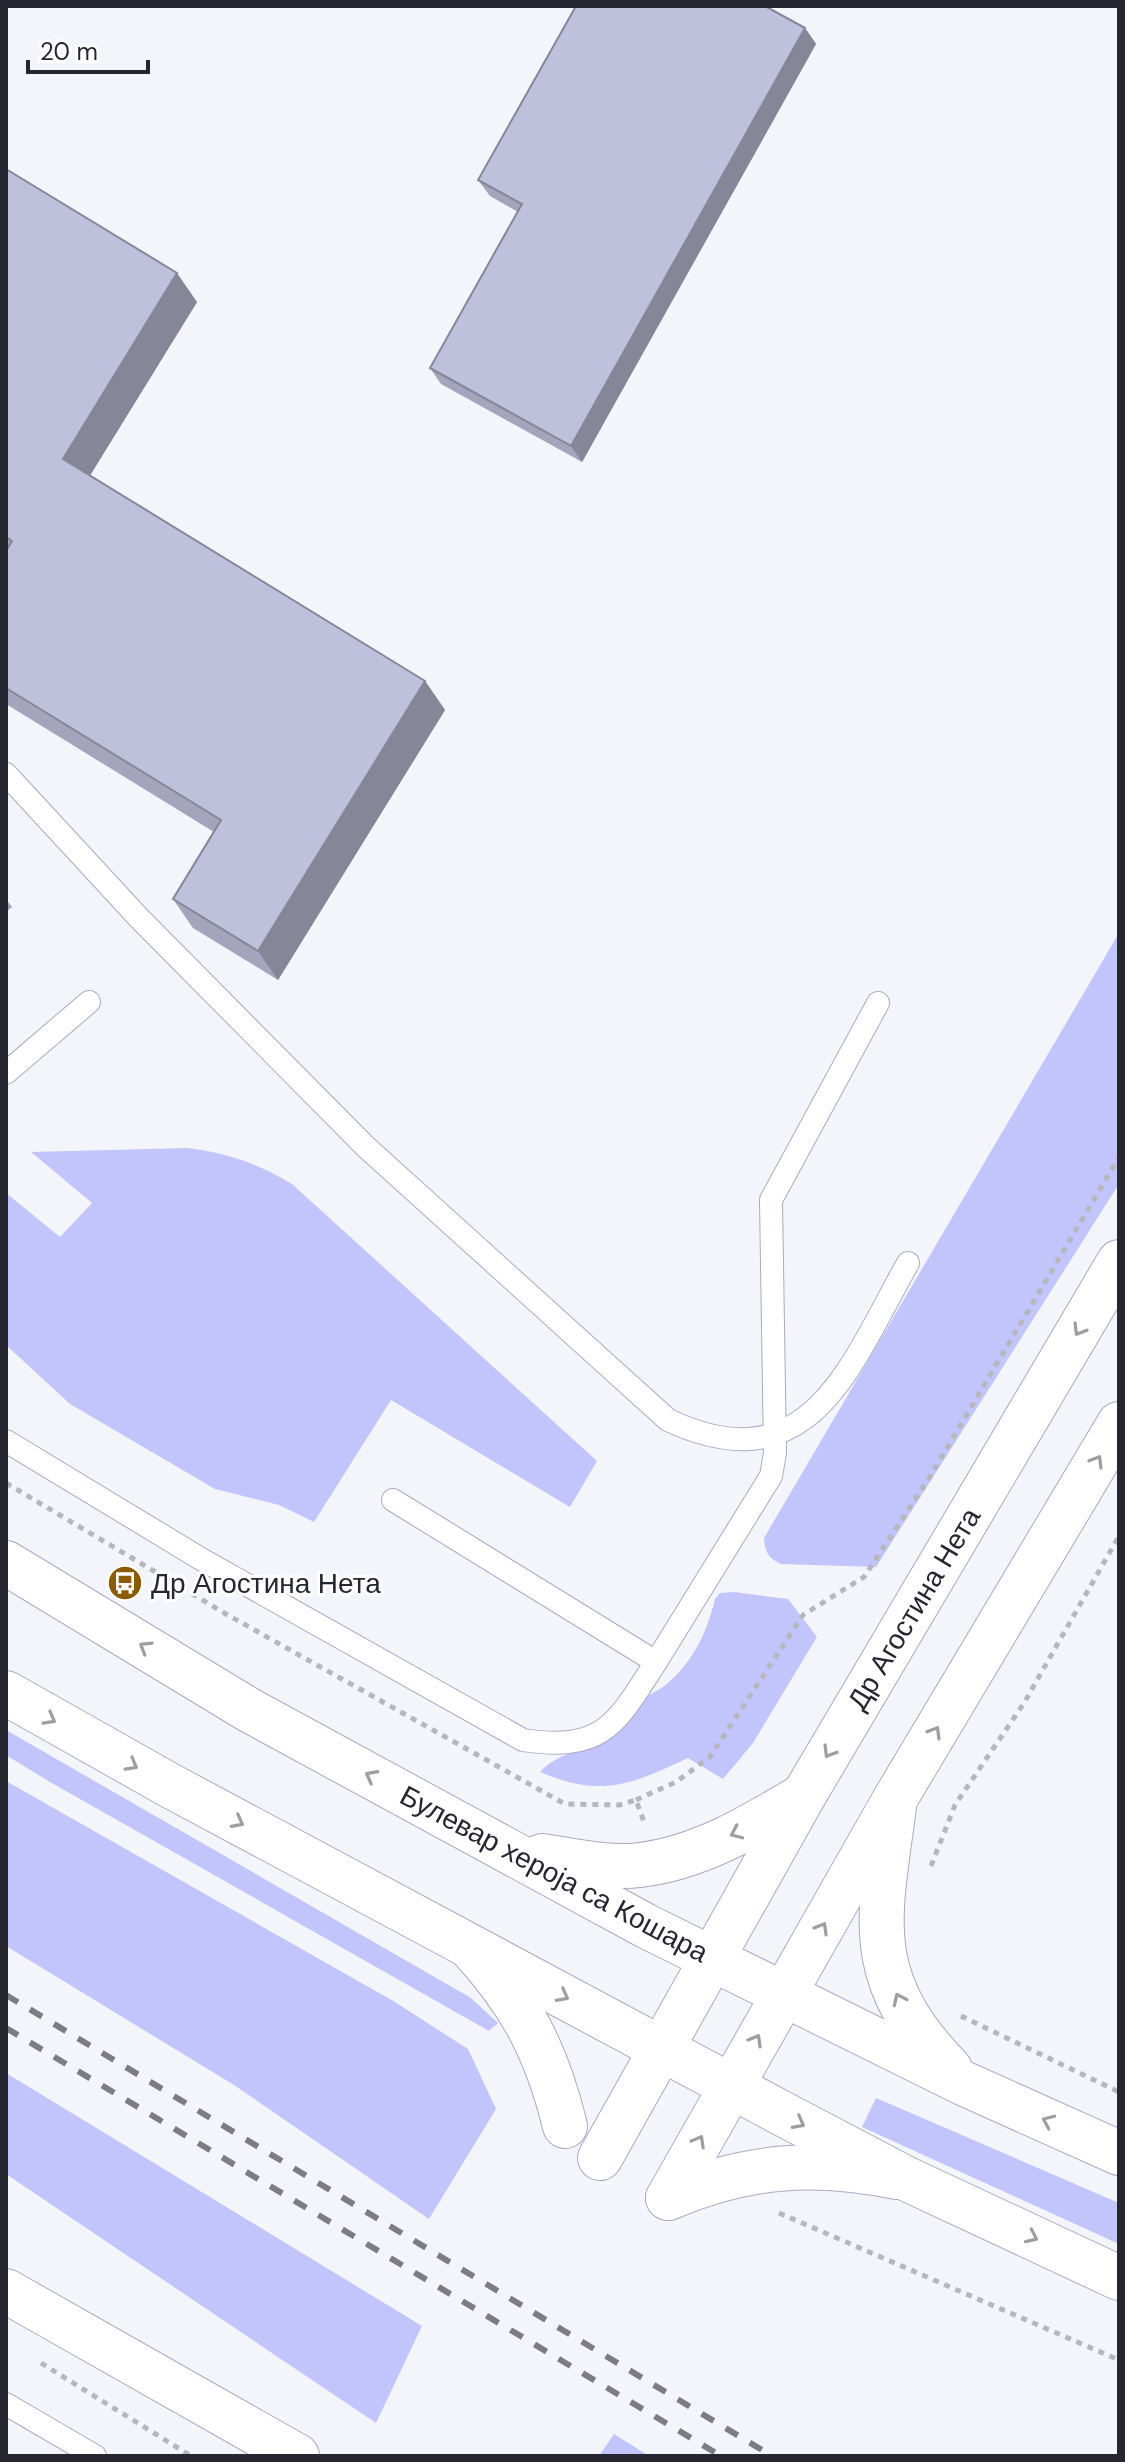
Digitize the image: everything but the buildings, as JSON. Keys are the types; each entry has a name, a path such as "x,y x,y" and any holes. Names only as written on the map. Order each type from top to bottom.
{"main road":[{"name":"Др Агостина Нета","path":"600,2158 804,1795 1119,1262"},
{"path":"907,2179 846,2167 776,2167 705,2182 668,2198 895,1799 1119,1424"},
{"name":"Булевар хероја са Кошара","path":"6,1563 249,1710 646,1926 963,2083 1119,2153"},
{"path":"6,1693 169,1785 907,2179 1119,2278"},
{"path":"514,1852 600,1865 657,1862 708,1846 754,1825 804,1795"},
{"path":"895,1799 879,1919 885,1969 906,2013 927,2045 963,2083"},
{"path":"470,1946 506,1986 527,2020 553,2076 565,2126"},
{"path":"6,2291 297,2456"}],"lane":[{"path":"6,774 139,918 366,1147 668,1420 725,1441 754,1441 775,1436 815,1410 838,1387 908,1263"},
{"path":"6,1073 89,1002"},
{"path":"6,1441 201,1559 523,1740 562,1743 595,1737 626,1708 765,1491 771,1476 775,1436 771,1200 878,1003"},
{"path":"393,1500 656,1662"},
{"path":"6,2404 95,2456"}],"path":[{"path":"636,1800 676,1782 710,1757 803,1615 864,1577 928,1480 1119,1157"},
{"path":"928,1873 955,1805 1024,1703 1119,1536"},
{"path":"954,2012 1119,2092"},
{"path":"774,2211 1119,2360"},
{"path":"32,2358 191,2456"}],"shaded area":[{"path":"1119,933 1119,1184 876,1567 777,1562 768,1554 764,1538"},
{"path":"187,1148 241,1160 292,1184 597,1461 570,1507 391,1400 314,1522 279,1505 215,1489 70,1404 6,1345 6,1193 60,1237 92,1203 31,1152"},
{"path":"720,1593 788,1599 817,1637 753,1743 723,1779 688,1758 616,1785 581,1785 540,1772 556,1759 621,1730 647,1697 666,1685 685,1665 708,1623 715,1599"},
{"path":"6,1730 471,1998 498,2023 489,2031 50,1782 6,1755"},
{"path":"6,1781 395,2002 468,2049 496,2109 429,2219 234,2085 6,1946"},
{"path":"6,2073 422,2326 376,2423 6,2174"},
{"path":"876,2098 1119,2203 1119,2244 862,2127"},
{"path":"614,2434 649,2456 599,2456"}],"railway":[{"path":"6,1995 772,2456"},
{"path":"6,2028 721,2456"}],"place":[{"name":"Др Агостина Нета","path":"125,1583"}]}
